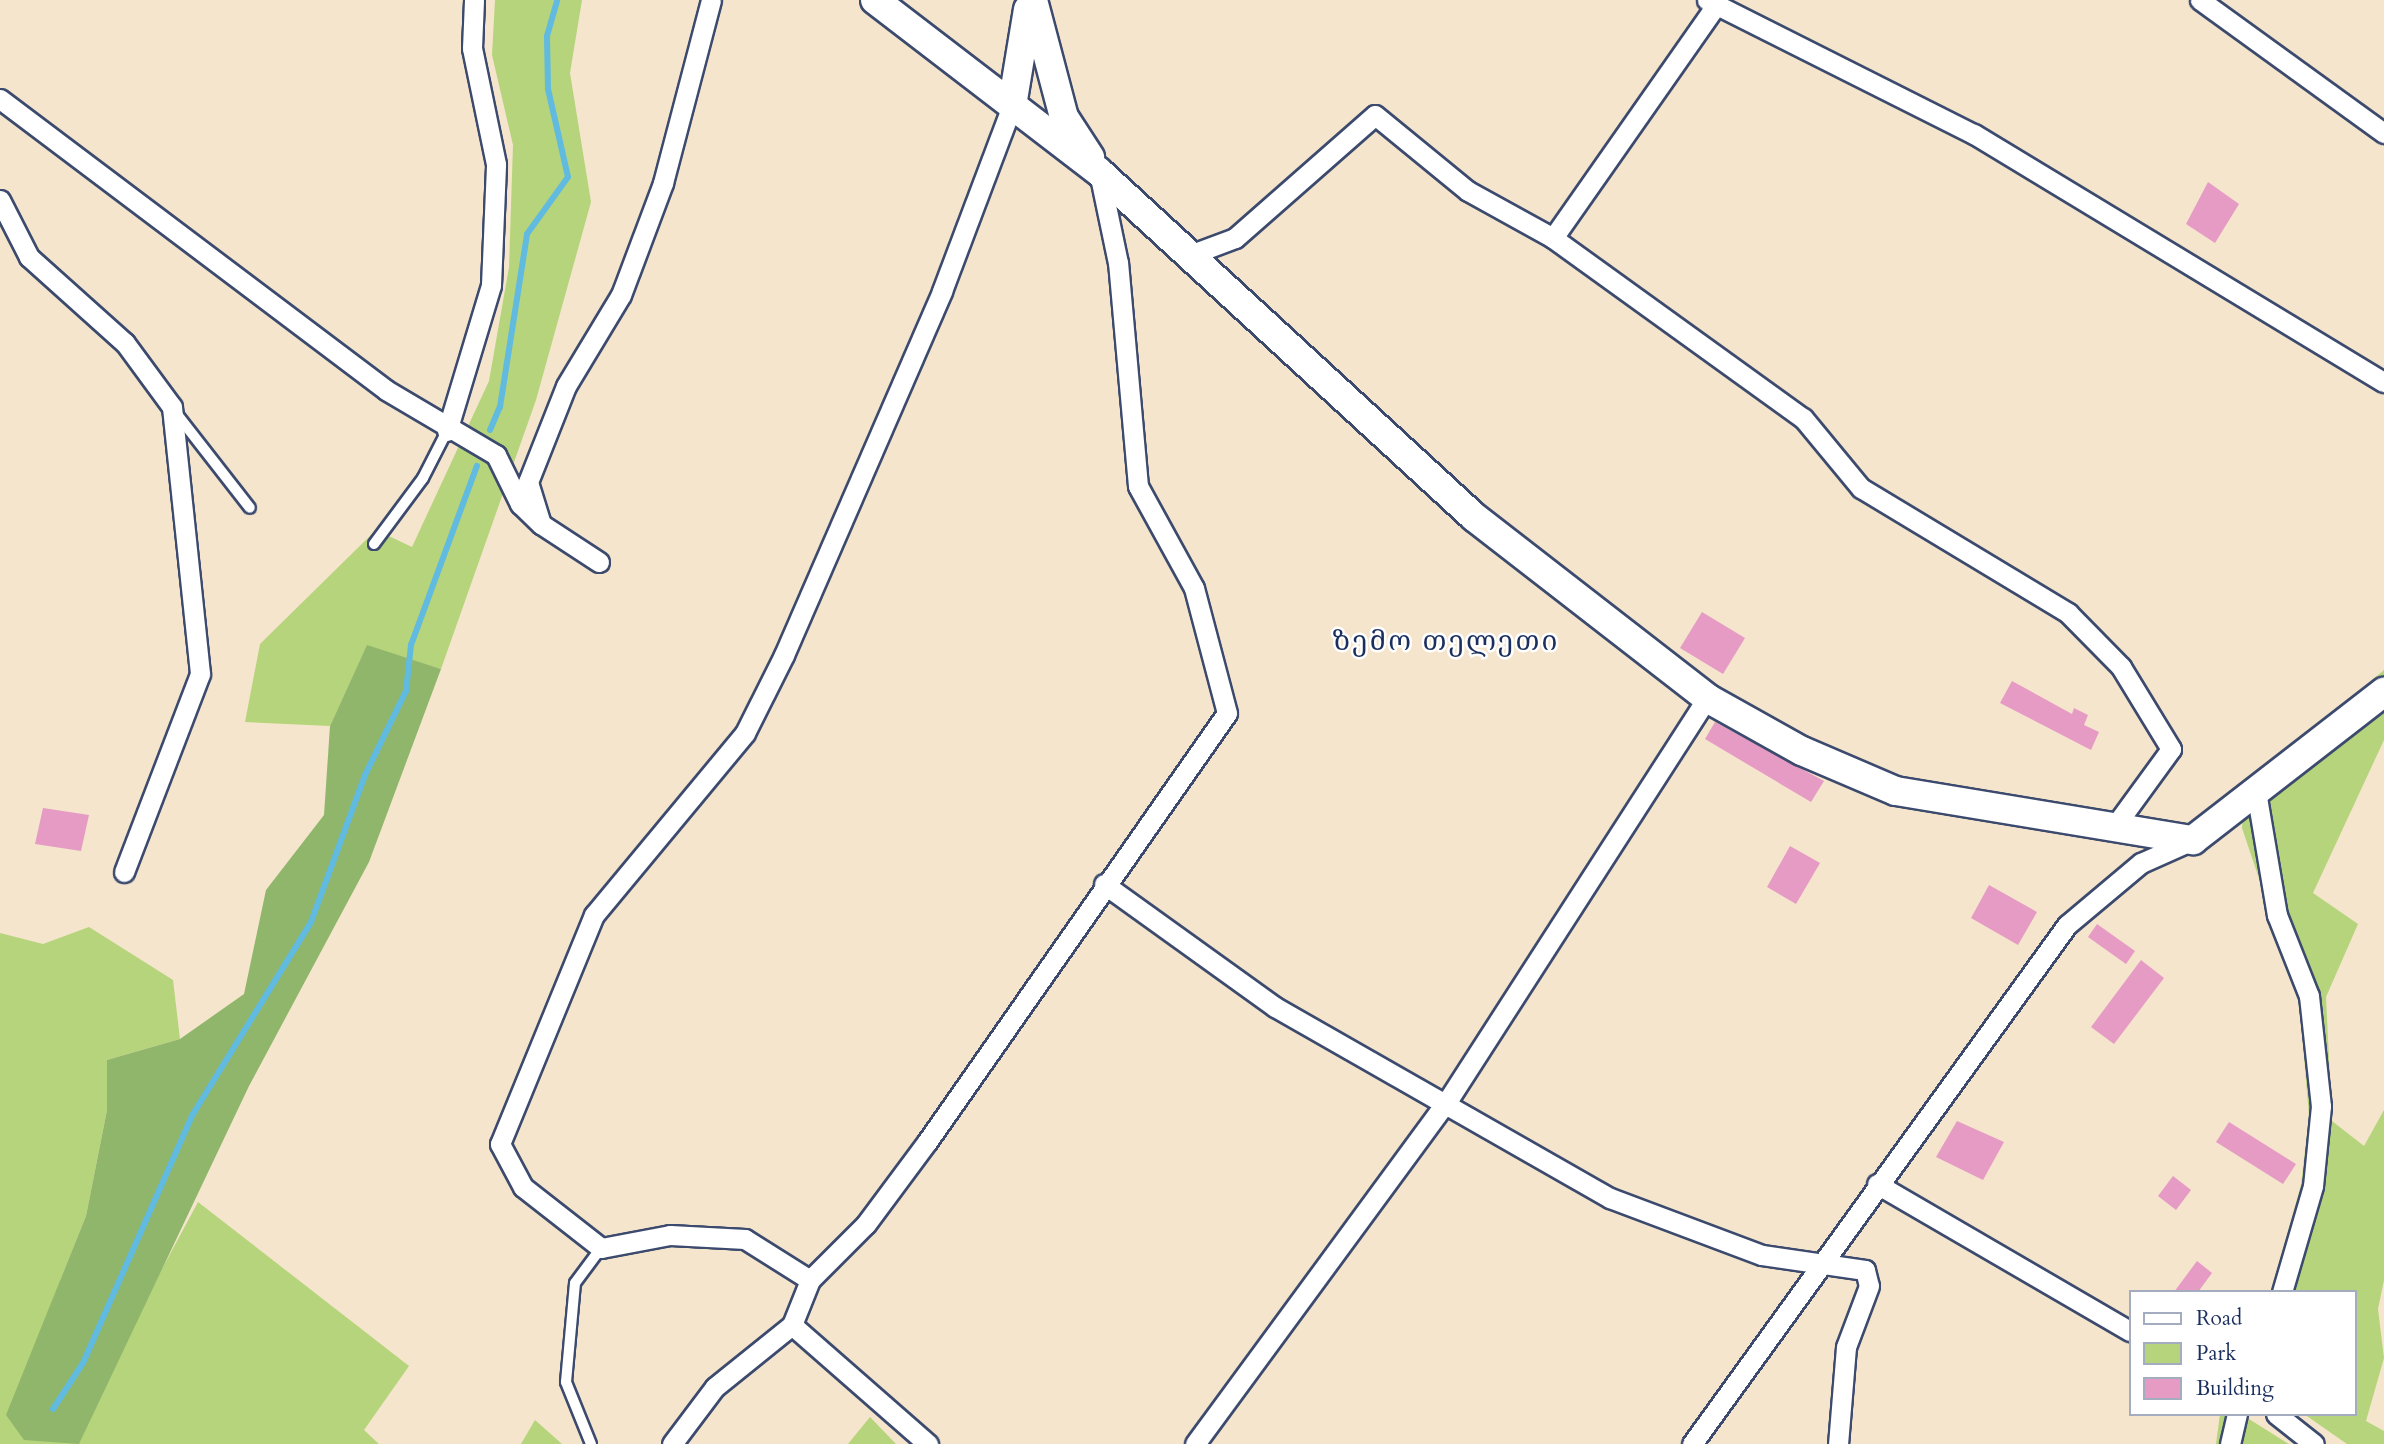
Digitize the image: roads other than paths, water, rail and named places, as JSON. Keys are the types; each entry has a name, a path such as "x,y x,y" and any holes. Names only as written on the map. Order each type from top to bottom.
{"street":[{"path":"447,431 491,285 496,164 472,48 474,0"},
{"path":"541,524 528,482 566,386 621,295 663,183 711,0"},
{"path":"875,0 1099,172 1186,256 1474,517 1707,698 1802,751 1896,792 2025,816 2117,823 2193,840"},
{"path":"810,1280 746,1240 670,1236 601,1248 523,1187 500,1144 594,915 745,733 762,700 942,291 1012,106 1031,0"},
{"path":"672,1444 715,1387 792,1325 810,1280 866,1224 927,1142 1104,884 1227,712 1194,588 1138,486 1118,263 1099,172 1064,117 1031,0"},
{"path":"2200,0 2384,133"},
{"path":"1553,238 1712,2 1974,134 2384,383"},
{"path":"1012,106 1055,90"},
{"path":"0,99 447,431 496,455 520,504 541,524 599,562"},
{"path":"1186,256 1235,238 1375,115 1468,191 1553,238 1803,418 1861,488 2068,613 2121,667 2171,748 2117,823"},
{"path":"0,200 29,257 125,343 172,407 200,674 124,872"},
{"path":"1692,1444 1816,1266 2067,925 2141,863 2193,840 2257,797 2384,692"},
{"path":"1195,1444 1448,1100 1707,698"},
{"path":"2257,797 2277,915 2309,996 2321,1106 2313,1186 2284,1290"},
{"path":"1104,884 1275,1007 1448,1100 1611,1198 1762,1255 1816,1266 1865,1269 1869,1286 1846,1347 1838,1444"},
{"path":"1877,1184 2128,1330"},
{"path":"792,1325 929,1444"},
{"path":"2230,1444 2237,1416"},
{"path":"2279,1416 2314,1444"}],"lane":[{"path":"172,407 221,479 250,508"},
{"path":"373,544 423,478 447,431"},
{"path":"591,1444 566,1382 575,1283 601,1248"}],"waterway":[{"path":"490,430 500,407 527,234 568,177 548,89 547,36 557,0"},
{"path":"53,1409 83,1363 193,1114 311,922 365,775 406,691 411,645 477,466"}],"district":[{"name":"ზემო თელეთი","path":"1446,641"}]}
